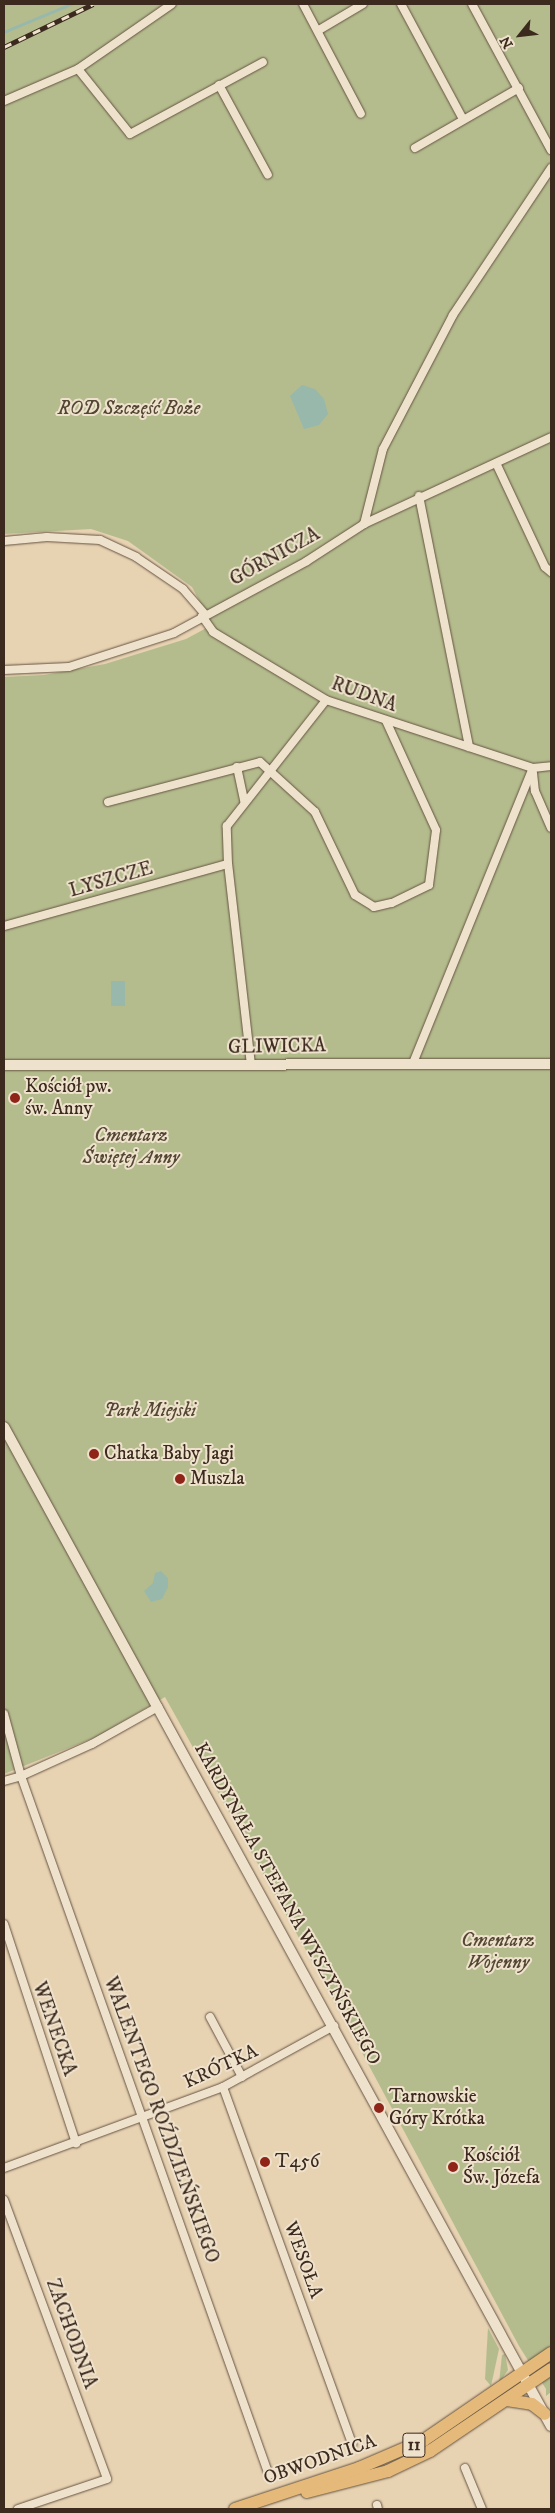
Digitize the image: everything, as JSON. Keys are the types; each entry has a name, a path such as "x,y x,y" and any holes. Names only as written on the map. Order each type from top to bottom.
{"highway":[{"name":"OBWODNICA","path":"236,2509 405,2450 446,2428 551,2353"},
{"name":"OBWODNICA","path":"251,2504 327,2488 388,2471 452,2439 551,2369"},
{"path":"507,2400 532,2404 545,2414"}],"street":[{"path":"4,101 78,69 172,4"},
{"path":"303,4 319,30 361,114"},
{"path":"319,30 364,4"},
{"path":"401,4 463,119"},
{"path":"472,4 551,150"},
{"path":"78,69 130,134 263,62"},
{"path":"219,85 268,175"},
{"path":"415,148 519,88"},
{"path":"364,524 383,449 453,315 551,168"},
{"name":"GÓRNICZA","path":"4,670 69,667 174,633 203,615 307,561 364,524 419,496 551,437"},
{"path":"496,463 545,566 551,572"},
{"path":"419,496 469,747"},
{"name":"RUDNA","path":"4,541 48,537 100,540 136,558 183,589 203,615 213,632 326,700 533,768"},
{"path":"251,1065 228,864 227,826 244,801 326,700"},
{"path":"108,802 260,762 315,812 347,881 363,903 374,907 408,896 429,885 436,830 386,721"},
{"path":"533,768 551,766"},
{"path":"237,767 244,801"},
{"path":"533,768 535,791 551,828"},
{"path":"413,1063 533,768"},
{"name":"LYSZCZE","path":"4,926 228,864"},
{"name":"GLIWICKA","path":"4,1065 551,1064"},
{"name":"KARDYNAŁA STEFANA WYSZYŃSKIEGO","path":"4,1427 334,2026 530,2384 551,2426"},
{"path":"4,1781 21,1776 92,1744 158,1707"},
{"name":"WALENTEGO ROŹDZIEŃSKIEGO","path":"4,1714 21,1776 269,2475"},
{"name":"WENECKA","path":"4,1924 76,2143"},
{"path":"210,2017 242,2077"},
{"name":"KRÓTKA","path":"4,2168 76,2143 223,2087 334,2026"},
{"name":"WESOŁA","path":"223,2087 352,2444"},
{"name":"ZACHODNIA","path":"4,2200 107,2479 18,2509"},
{"path":"465,2468 482,2509"}],"green space":[{"path":"4,4 551,4 551,2392 546,2396 546,2389 519,2346 343,2017 165,1697 96,1737 4,1774 4,677 44,675 105,664 186,639 212,625 192,587 128,541 91,529 4,534"},
{"path":"488,2328 499,2349 491,2386 485,2379"},
{"path":"505,2354 508,2370 499,2383 502,2355"}],"shaded area":[{"path":"302,385 315,389 324,399 328,414 319,425 304,429 290,396"},
{"path":"111,981 125,981 125,1006 111,1006"},
{"path":"161,1571 168,1578 168,1587 162,1599 151,1602 144,1591 153,1583 155,1573"}],"waterway":[{"path":"4,32 71,4"}],"railway":[{"path":"4,47 93,4"}],"place":[{"name":"Kościół pw. św. Anny","path":"15,1098"},
{"name":"Chatka Baby Jagi","path":"94,1454"},
{"name":"Muszla","path":"180,1479"},
{"name":"Tarnowskie Góry Krótka","path":"379,2108"},
{"name":"T456","path":"265,2162"},
{"name":"Kościół Św. Józefa","path":"453,2167"}],"park label":[{"name":"ROD Szczęść Boże","path":"129,409"},
{"name":"Cmentarz Świętej Anny","path":"131,1147"},
{"name":"Park Miejski","path":"150,1411"},
{"name":"Cmentarz Wojenny","path":"498,1952"}]}
